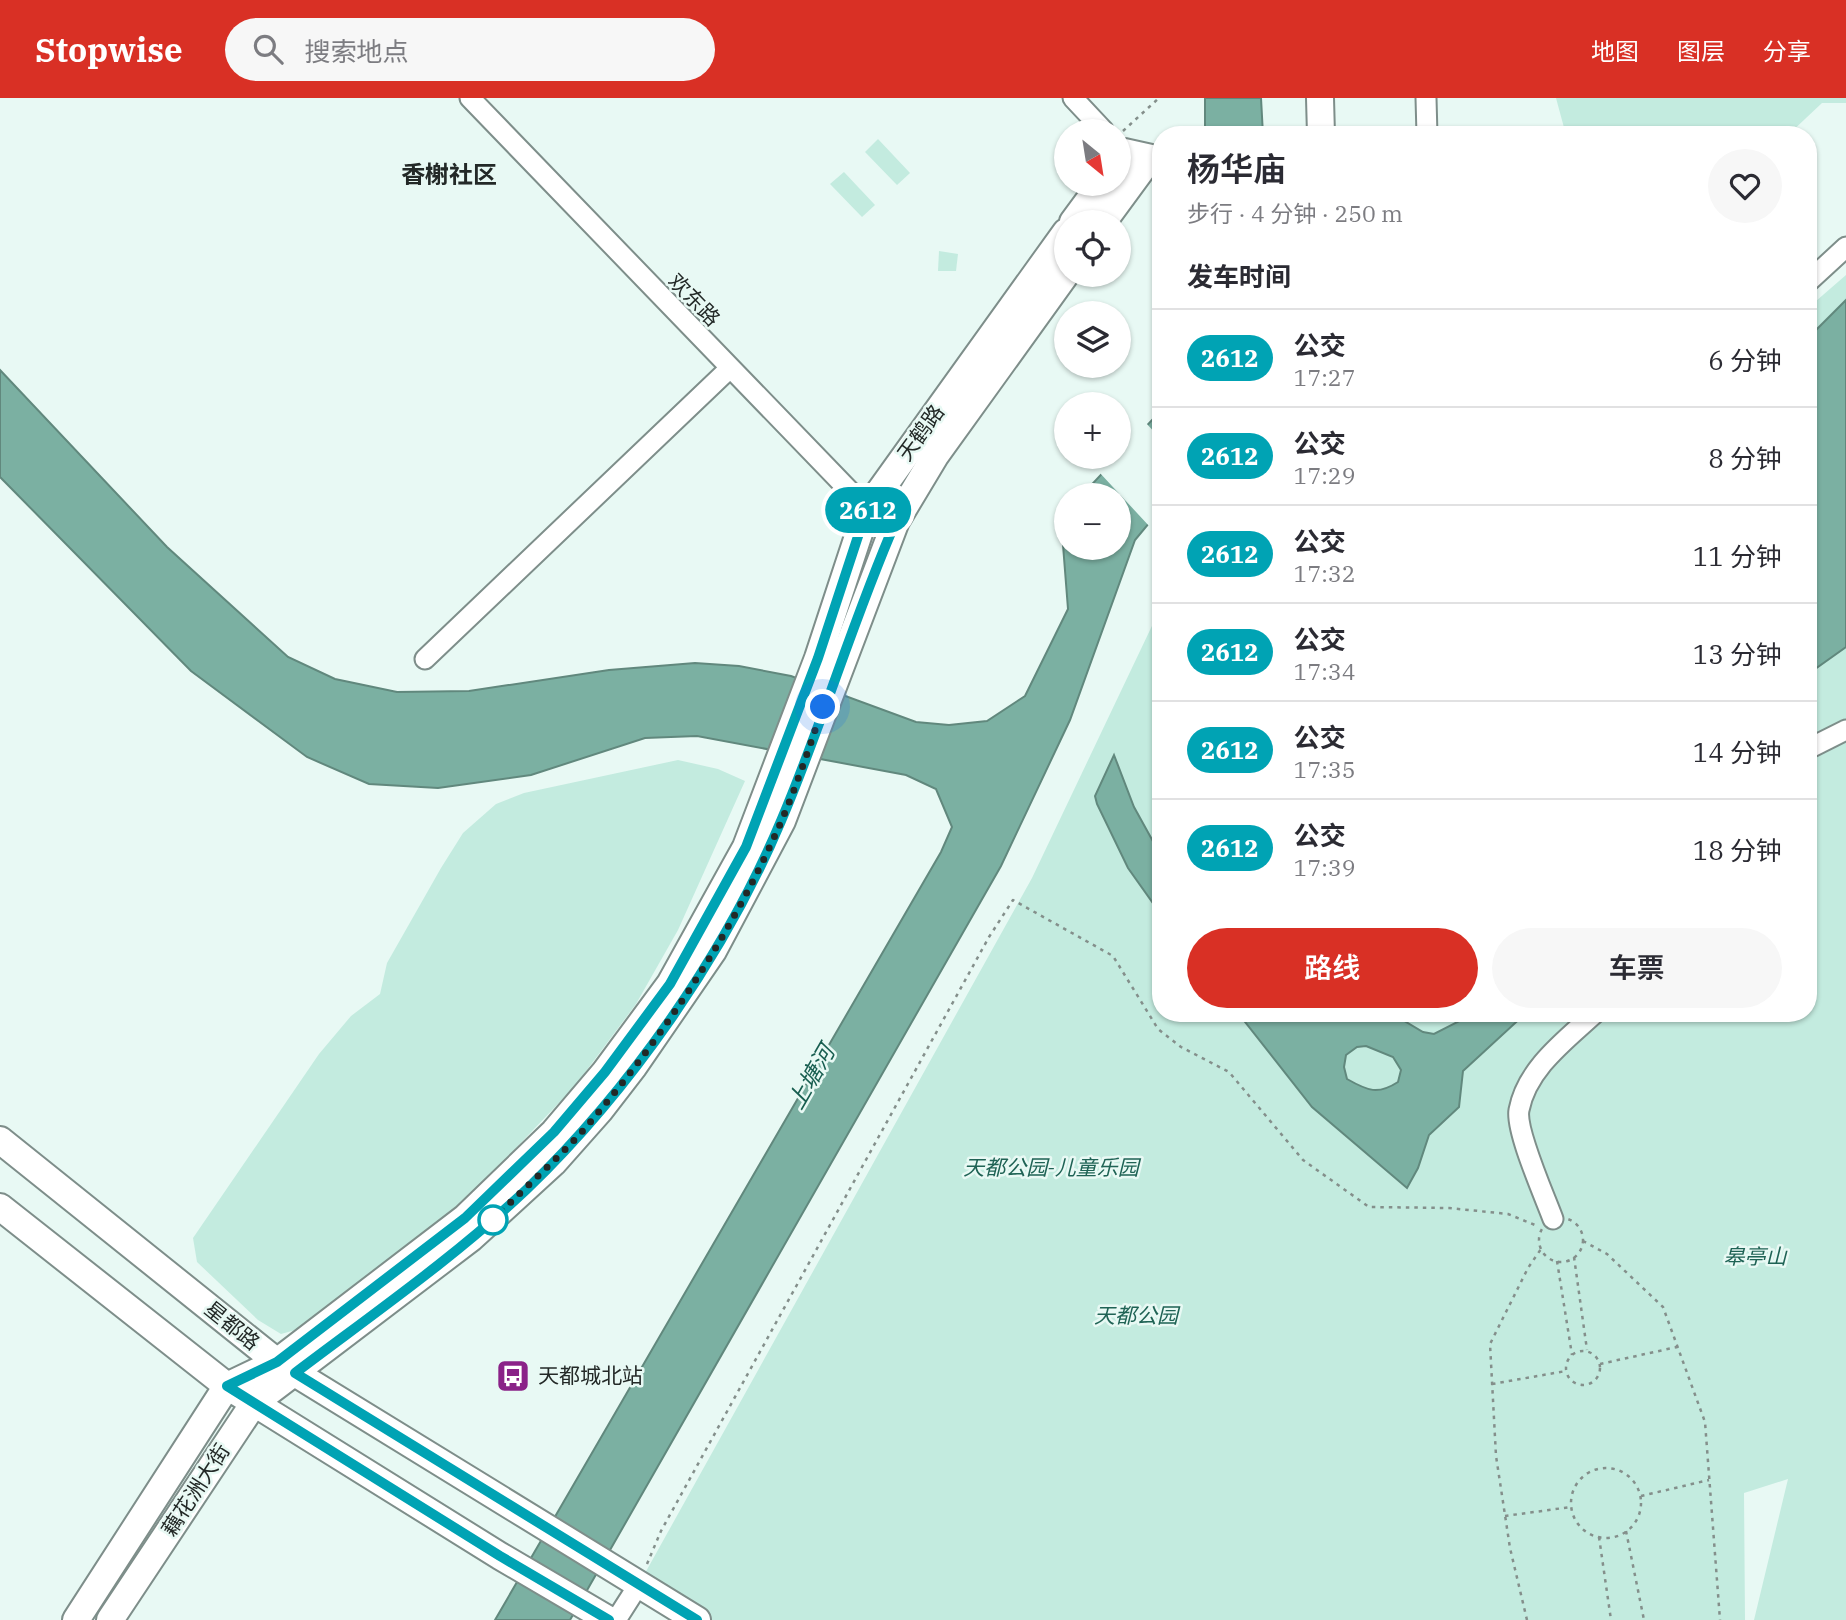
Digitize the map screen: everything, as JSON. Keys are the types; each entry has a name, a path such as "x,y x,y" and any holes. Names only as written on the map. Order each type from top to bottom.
{"main road":[{"path":"1320,98 1321,126"},
{"path":"1131,151 1152,158"},
{"path":"1113,210 1152,163"},
{"name":"天鹤路","path":"227,1386 286,1367 471,1238 525,1190 580,1133 634,1066 713,951 782,821 829,660 867,509 1054,249"},
{"name":"天鹤路","path":"286,1367 465,1218 554,1132 605,1072 670,984 746,847 770,787 896,521 935,456 1057,287"},
{"name":"星都路","path":"0,1140 286,1367 697,1620"},
{"path":"0,1207 227,1386 500,1556 609,1619"},
{"name":"藕花洲大街","path":"110,1620 254,1403 286,1367"},
{"name":"藕花洲大街","path":"76,1620 227,1386"}],"street":[{"name":"欢东路","path":"470,98 867,509 896,521"},
{"path":"1073,98 1093,119"},
{"path":"1426,98 1427,126"},
{"path":"1817,274 1846,247"},
{"path":"425,659 729,369"},
{"path":"1817,744 1846,730"},
{"path":"1548,1224 1518,1112 1528,1085 1549,1055 1585,1022"},
{"path":"609,1619 634,1580"}],"path":[{"path":"1131,134 1159,98"},
{"path":"634,1580 989,937 1013,900 1113,956 1152,1019"},
{"path":"1154,1022 1158,1029 1181,1047 1229,1072 1303,1160 1368,1207 1449,1208 1508,1214 1548,1224 1568,1219 1579,1227 1583,1241 1607,1254 1662,1307 1705,1422 1720,1620"},
{"path":"1527,1620 1505,1516 1496,1456 1490,1344 1528,1268 1541,1249 1548,1224"},
{"path":"1583,1241 1574,1256 1588,1352"},
{"path":"1541,1249 1545,1255 1557,1261 1574,1256"},
{"path":"1557,1261 1572,1355 1566,1371 1573,1382 1588,1385 1598,1378 1600,1364 1596,1356 1588,1352 1572,1355"},
{"path":"1600,1364 1678,1347"},
{"path":"1492,1384 1566,1371"},
{"path":"1607,1467 1629,1475 1641,1496 1637,1520 1626,1531 1610,1538 1599,1537 1580,1527 1571,1507 1576,1484 1584,1475 1607,1467"},
{"path":"1641,1496 1710,1480"},
{"path":"1505,1516 1571,1507"},
{"path":"1626,1531 1644,1620"},
{"path":"1599,1537 1611,1620"}],"green space":[{"path":"1556,98 1846,98 1846,103 1822,103 1798,126 1564,126"},
{"path":"878,139 910,173 897,185 865,152"},
{"path":"844,172 875,205 862,217 830,184"},
{"path":"939,251 958,254 956,271 938,271"},
{"name":"天都公园","path":"1846,275 1846,1620 1754,1620 1788,1479 1744,1493 1745,1620 705,1620 639,1584 1032,878 1152,626 1152,1022 1817,1022 1817,300"},
{"path":"678,760 718,769 745,781 678,930 636,1004 575,1086 450,1217 306,1327 281,1334 258,1320 197,1262 193,1238 319,1054 351,1016 380,994 387,963 463,833 496,804 524,793"}],"water":[{"path":"1205,98 1261,98 1263,126 1205,126"},
{"path":"1846,300 1846,647 1817,668 1817,329"},
{"name":"上塘河","path":"0,370 167,547 288,657 335,679 397,692 469,691 609,670 695,663 739,666 791,676 916,722 949,725 987,721 1025,696 1068,609 1064,560 1128,560 1070,720 1001,866 570,1620 495,1620 941,852 952,827 936,789 906,775 697,736 645,738 531,775 438,788 369,784 307,757 191,671 0,477"},
{"path":"1152,420 1152,520 1135,540 1131,551 1131,483 1093,483 1106,469 1131,469 1131,443"},
{"path":"1114,755 1134,807 1152,840 1152,902 1128,868 1095,796"},
{"path":"1245,1022 1406,1022 1423,1032 1434,1034 1457,1022 1516,1022 1463,1071 1459,1107 1429,1135 1418,1168 1407,1188 1312,1107","holes":["1366,1046 1393,1057 1401,1070 1398,1082 1385,1089 1373,1090 1347,1079 1344,1067 1346,1055 1357,1047"]}],"pier":[{"path":"1145,422 1152,429 1150,527 1131,507 1131,483 1109,483 1099,472 1102,469 1131,469 1131,437"}],"bus line":[{"name":"2612","path":"609,1620 500,1556 227,1386 277,1362 465,1218 554,1132 605,1072 670,984 746,847 818,658 867,509 896,521 878,560 782,821 763,861 687,992 600,1110 553,1163 494,1219 445,1260 295,1373 697,1620"}],"place":[{"name":"天都城北站","path":"513,1376"}],"district":[{"name":"香榭社区","path":"449,175"}],"route":[{"path":"493,1220 553,1163 600,1110 687,992 763,861 782,821 823,707"}],"park label":[{"name":"天都公园-儿童乐园","path":"1051,1168"},
{"name":"皋亭山","path":"1755,1257"}]}
